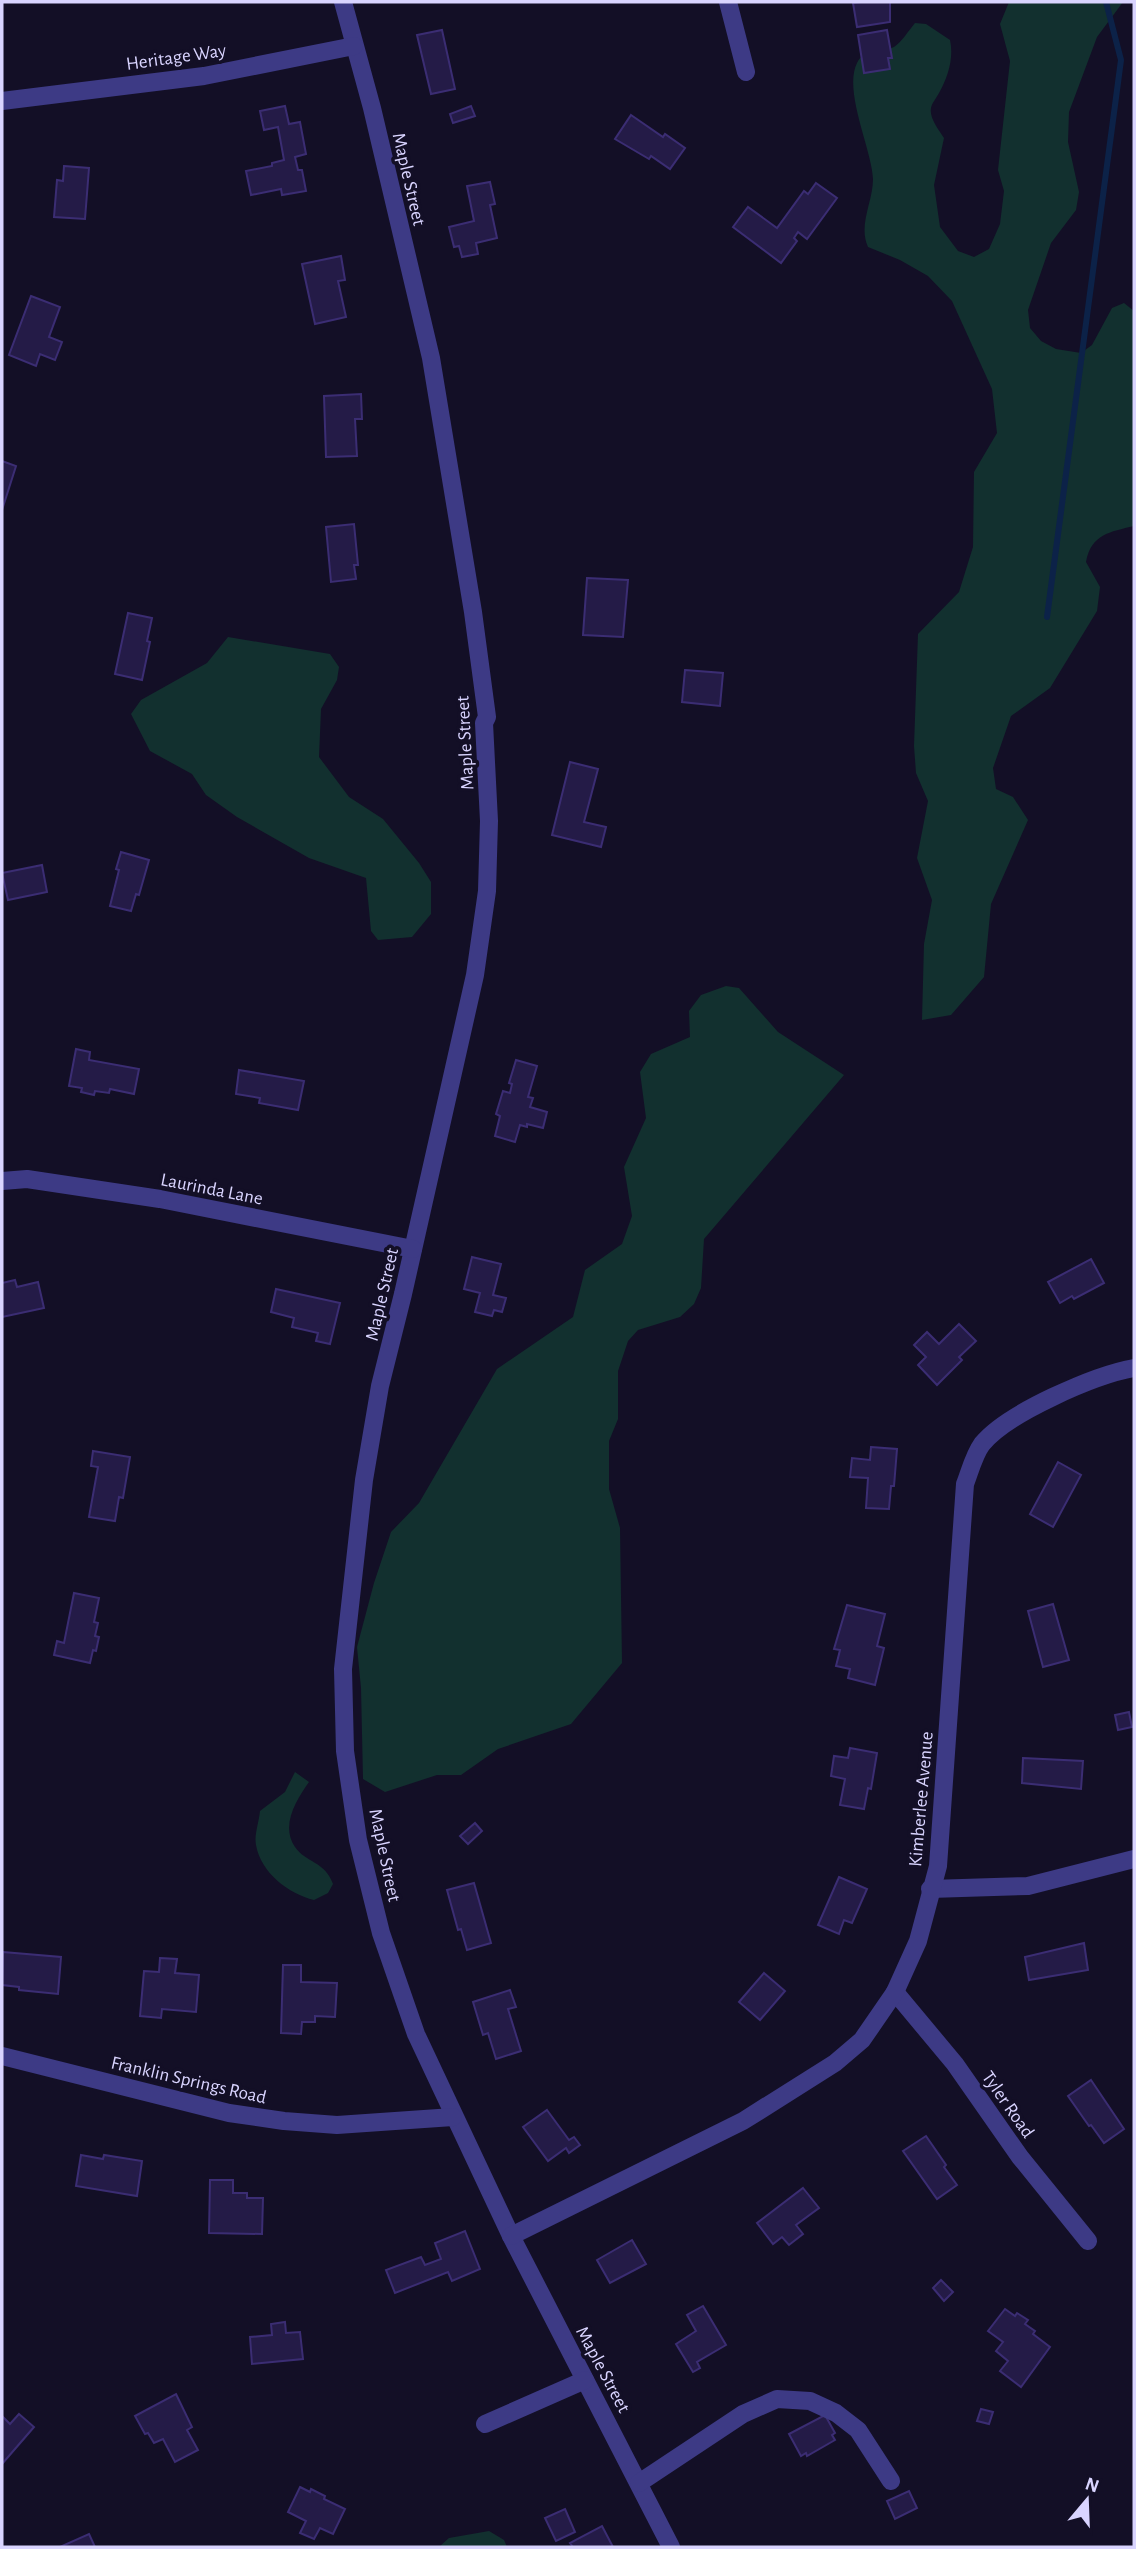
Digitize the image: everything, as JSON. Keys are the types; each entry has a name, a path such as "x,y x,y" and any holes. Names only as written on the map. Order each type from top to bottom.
{"street":[{"name":"Maple Street","path":"343,2 372,108 431,358 473,612 487,717 484,723 489,821 487,891 475,975 380,1386 364,1480 343,1669 345,1751 358,1840 382,1933 416,2034 511,2236 671,2547"},
{"path":"728,2 746,72"},
{"name":"Heritage Way","path":"2,101 204,76 354,47"},
{"name":"Laurinda Lane","path":"2,1181 27,1179 160,1199 413,1249"},
{"name":"Kimberlee Avenue","path":"511,2236 743,2121 835,2063 862,2040 895,1992 918,1941 938,1866 943,1772 960,1589 965,1484 973,1461 982,1445 998,1429 1020,1414 1088,1382 1134,1368"},
{"path":"930,1889 1028,1886 1134,1859"},
{"name":"Tyler Road","path":"895,1992 956,2064 1020,2157 1088,2241"},
{"name":"Franklin Springs Road","path":"2,2056 229,2113 284,2121 337,2125 453,2117"},
{"path":"485,2424 585,2380"},
{"path":"639,2483 743,2414 777,2399 810,2401 836,2413 858,2430 891,2481"}],"green space":[{"path":"1009,2 1123,2 1097,37 1069,112 1068,142 1079,192 1076,210 1051,243 1028,310 1030,328 1041,341 1056,349 1081,353 1092,345 1112,308 1124,303 1134,311 1134,526 1103,536 1092,545 1086,562 1100,587 1097,611 1050,688 1011,716 993,768 996,789 1013,797 1028,820 991,904 984,977 951,1015 922,1020 924,944 932,900 917,858 928,801 916,773 914,746 918,634 959,592 973,547 974,472 997,433 992,389 952,301 928,276 900,260 868,247 865,222 873,179 853,89 854,75 860,58 873,51 894,47 915,23 926,24 950,40 949,67 931,108 933,120 944,138 934,185 940,227 958,251 974,257 989,249 1000,224 1004,191 998,170 1010,61 1000,24"},
{"path":"228,637 330,654 339,667 337,680 321,709 319,757 349,797 383,819 431,882 431,914 412,937 378,940 371,931 366,878 309,858 237,817 206,795 192,774 150,751 131,714 141,700 207,663"},
{"path":"726,986 739,988 778,1032 844,1075 704,1239 701,1288 694,1304 680,1317 638,1330 628,1341 618,1371 618,1419 609,1441 609,1489 620,1528 622,1663 571,1724 498,1749 461,1775 437,1775 385,1792 363,1779 361,1688 357,1647 391,1532 419,1503 497,1369 573,1317 585,1270 622,1244 632,1216 624,1167 646,1118 640,1072 651,1054 690,1037 689,1011 701,995"},
{"path":"295,1772 309,1782 292,1813 289,1830 291,1839 299,1852 330,1876 333,1884 328,1893 314,1900 295,1893 278,1881 264,1865 256,1845 260,1811 285,1792"},
{"path":"489,2531 504,2540 507,2547 439,2547 449,2538"}],"building":[{"path":"890,2 890,22 857,27 853,3"},
{"path":"442,30 455,89 431,94 417,35"},
{"path":"887,30 892,58 888,58 890,69 864,73 858,35"},
{"path":"285,106 289,124 300,122 306,154 295,157 298,170 302,170 306,191 282,195 281,189 251,195 246,171 272,166 272,163 284,160 278,127 264,130 260,111"},
{"path":"471,106 475,116 453,123 450,114"},
{"path":"631,115 685,148 670,169 651,156 649,159 615,139"},
{"path":"64,166 89,168 85,219 54,217 57,180 63,181"},
{"path":"490,182 495,204 490,205 497,238 476,243 478,254 462,257 459,246 454,247 449,227 474,221 467,186"},
{"path":"816,183 837,198 807,239 798,232 794,238 797,241 781,263 733,227 748,207 777,228 804,191 808,194"},
{"path":"341,256 345,280 338,281 346,317 315,324 302,264"},
{"path":"31,296 60,307 49,337 62,342 55,360 40,354 36,366 9,355"},
{"path":"361,394 362,419 355,419 357,456 326,457 324,396"},
{"path":"2,461 16,466 2,510"},
{"path":"354,524 358,565 354,565 356,579 331,582 326,527"},
{"path":"587,578 628,580 623,637 583,635"},
{"path":"128,613 152,618 142,680 115,674"},
{"path":"685,670 723,673 720,706 682,702"},
{"path":"570,762 598,769 584,822 606,827 601,847 552,835"},
{"path":"121,852 149,860 139,895 136,894 131,911 110,906"},
{"path":"42,865 47,892 8,900 2,873"},
{"path":"76,1049 90,1052 89,1060 139,1069 134,1094 110,1089 109,1093 95,1091 94,1095 81,1092 82,1088 69,1086"},
{"path":"516,1060 537,1066 528,1097 533,1098 530,1107 547,1112 543,1128 520,1125 515,1142 495,1136 500,1116 496,1114 503,1091 510,1093 512,1084 509,1083"},
{"path":"239,1070 304,1081 298,1110 259,1103 260,1098 236,1094"},
{"path":"472,1257 501,1264 493,1295 506,1298 502,1312 494,1310 492,1316 475,1312 480,1293 464,1289"},
{"path":"1091,1259 1104,1283 1074,1299 1072,1296 1060,1303 1048,1282"},
{"path":"15,1280 17,1287 38,1282 44,1308 2,1317 2,1283"},
{"path":"276,1289 340,1303 330,1344 316,1341 318,1333 292,1327 294,1318 271,1312"},
{"path":"959,1324 976,1341 959,1357 962,1360 937,1385 918,1365 926,1357 914,1345 927,1332 939,1344"},
{"path":"871,1447 897,1449 889,1509 866,1508 868,1478 850,1477 852,1458 870,1460"},
{"path":"93,1451 130,1457 123,1498 119,1497 115,1521 89,1517 98,1467 91,1466"},
{"path":"1058,1462 1081,1475 1053,1527 1030,1514"},
{"path":"74,1593 99,1598 94,1622 98,1623 95,1636 99,1637 90,1663 54,1655 57,1641 64,1643"},
{"path":"1053,1604 1069,1660 1043,1667 1028,1611"},
{"path":"847,1605 885,1614 877,1646 884,1648 875,1685 848,1678 850,1669 836,1666 840,1650 834,1649"},
{"path":"1129,1712 1132,1727 1118,1730 1115,1715"},
{"path":"850,1748 877,1753 871,1789 868,1788 864,1809 840,1805 845,1779 831,1776 834,1756 848,1758"},
{"path":"1023,1758 1083,1761 1081,1789 1022,1783"},
{"path":"475,1823 482,1831 468,1844 460,1836"},
{"path":"839,1877 867,1889 852,1923 844,1920 839,1934 818,1925"},
{"path":"474,1883 491,1943 467,1950 461,1929 458,1930 447,1890"},
{"path":"1084,1943 1088,1970 1029,1980 1025,1957"},
{"path":"3,1952 61,1957 58,1994 19,1990 19,1987 2,1985"},
{"path":"160,1958 177,1959 175,1973 199,1975 196,2012 162,2009 161,2018 140,2016 144,1971 159,1972"},
{"path":"283,1965 301,1965 301,1982 337,1983 335,2017 315,2016 315,2022 302,2022 301,2034 281,2033"},
{"path":"764,1973 785,1991 760,2020 739,2002"},
{"path":"510,1990 516,2007 508,2009 521,2051 496,2059 488,2033 483,2035 473,2002"},
{"path":"1091,2080 1124,2129 1104,2143 1068,2096"},
{"path":"547,2110 569,2140 574,2137 580,2145 569,2153 566,2148 548,2161 523,2127"},
{"path":"926,2136 957,2185 937,2199 903,2151"},
{"path":"81,2155 103,2159 104,2155 142,2161 137,2196 76,2186"},
{"path":"210,2180 233,2180 233,2193 247,2193 247,2198 263,2198 262,2234 209,2233"},
{"path":"803,2188 819,2208 796,2225 803,2234 789,2245 782,2237 773,2244 757,2223"},
{"path":"465,2231 480,2269 452,2281 448,2272 395,2293 386,2270 421,2257 425,2265 441,2259 435,2243"},
{"path":"632,2240 646,2264 610,2283 597,2260"},
{"path":"941,2280 953,2292 944,2301 933,2288"},
{"path":"703,2306 726,2345 697,2362 700,2368 693,2372 676,2344 696,2331 687,2315"},
{"path":"1005,2309 1028,2320 1025,2324 1035,2331 1033,2334 1050,2347 1021,2387 1000,2371 1008,2361 996,2351 1003,2342 988,2331"},
{"path":"285,2322 286,2333 300,2332 303,2359 252,2364 250,2337 272,2335 271,2324"},
{"path":"176,2394 192,2427 187,2430 198,2450 175,2462 163,2439 154,2443 148,2433 145,2434 135,2416"},
{"path":"981,2409 993,2412 989,2424 977,2421"},
{"path":"19,2414 34,2427 2,2464 2,2416 10,2424"},
{"path":"825,2415 835,2433 832,2435 835,2440 807,2456 806,2453 801,2456 789,2434"},
{"path":"300,2487 310,2492 311,2489 345,2509 333,2534 320,2528 314,2539 300,2533 306,2521 288,2512"},
{"path":"909,2491 917,2508 895,2519 887,2501"},
{"path":"565,2509 575,2532 556,2541 545,2518"},
{"path":"602,2526 613,2547 573,2547 570,2543"},
{"path":"89,2534 95,2547 60,2547"}],"waterway":[{"path":"1047,617 1121,60 1106,2"}]}
